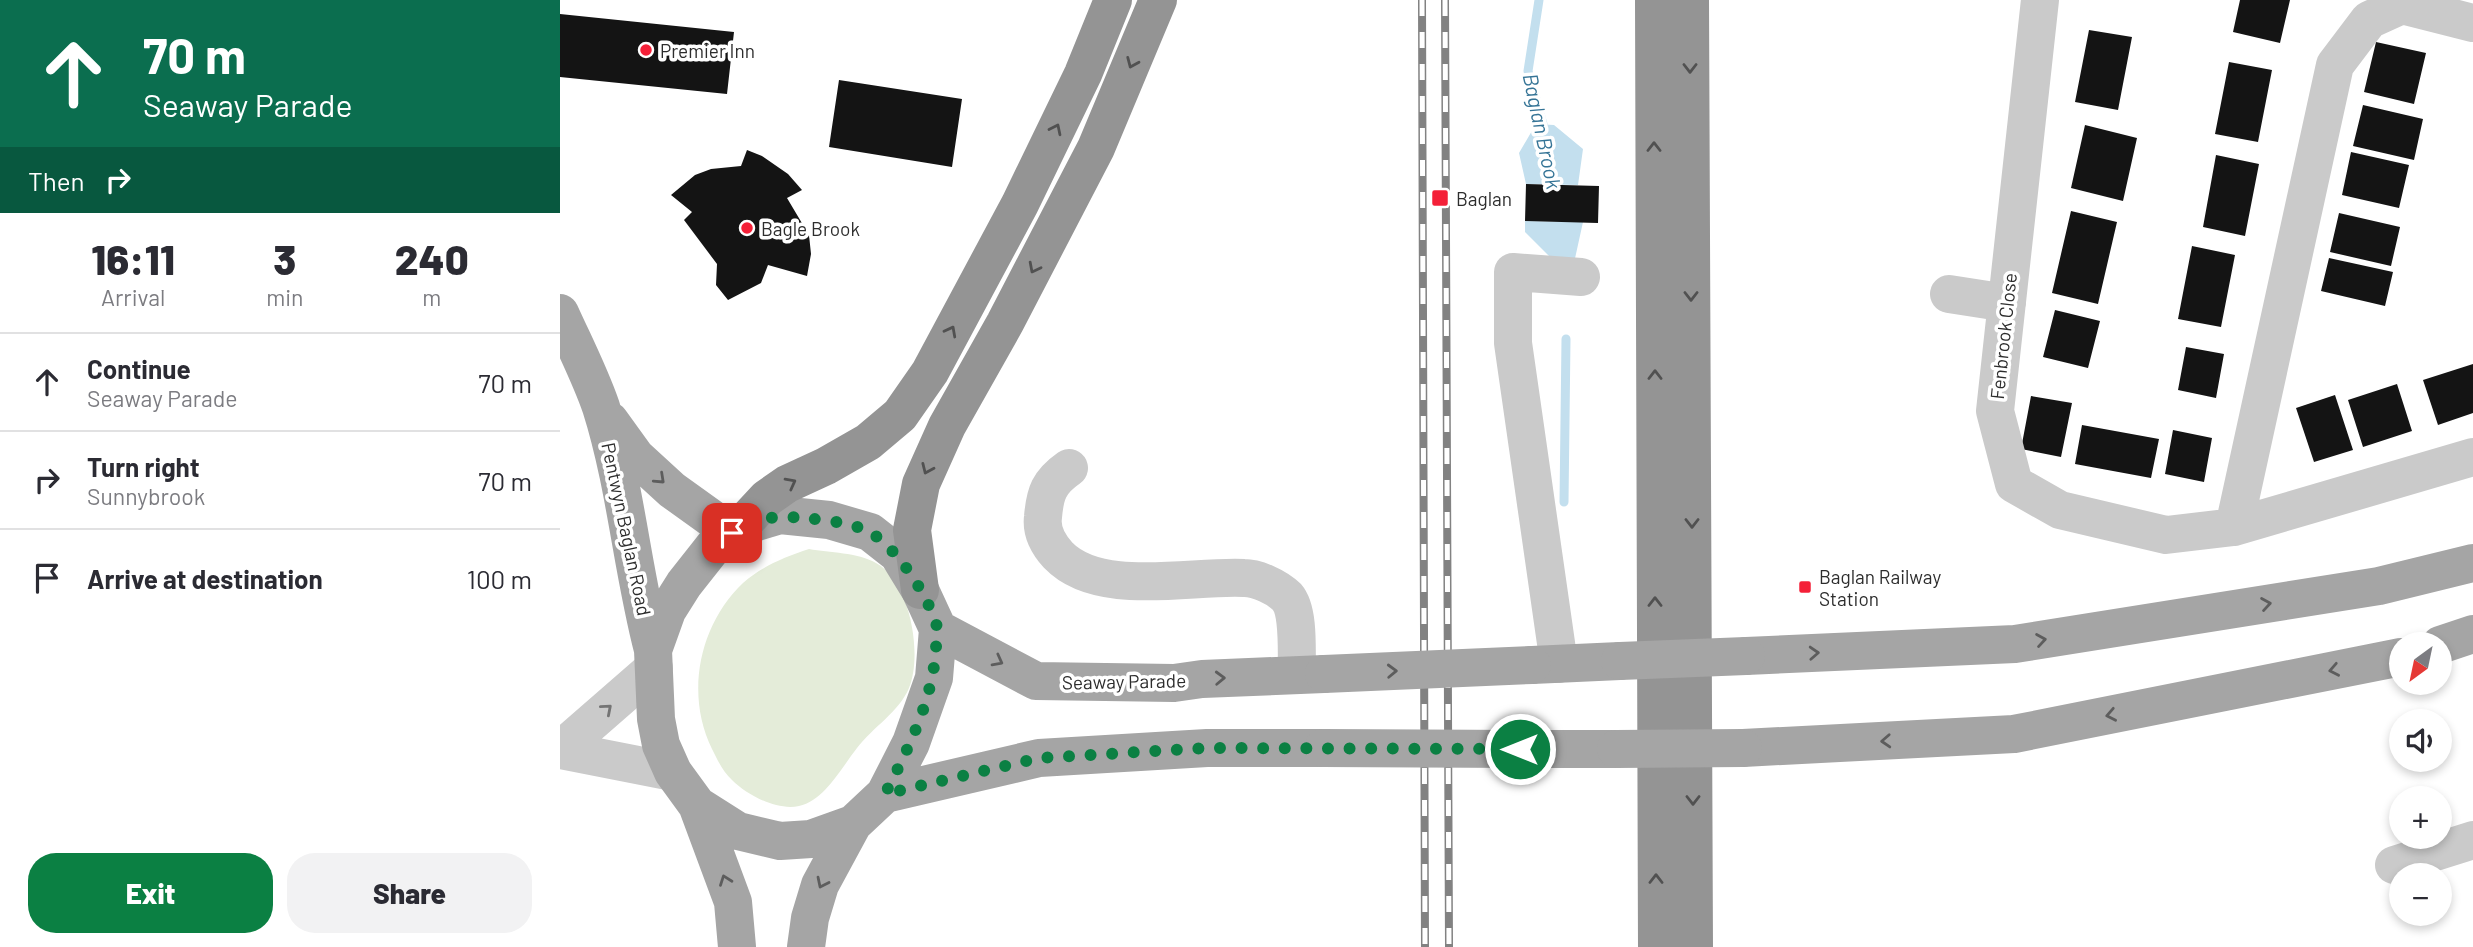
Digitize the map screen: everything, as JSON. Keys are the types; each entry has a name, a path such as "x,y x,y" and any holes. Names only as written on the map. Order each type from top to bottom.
{"highway":[{"path":"736,530 767,498 787,484 868,442 901,415 930,372 1020,204 1083,74 1113,0"},
{"path":"920,590 912,530 921,484 947,426 1005,323 1096,148 1158,0"},
{"path":"1654,0 1657,947"},
{"path":"1690,0 1694,947"}],"main road":[{"name":"Pentwyn Baglan Road","path":"560,313 601,408 626,511 640,600 653,659"},
{"name":"Pentwyn Baglan Road","path":"601,408 636,457 671,490 736,530"},
{"path":"737,947 733,902 697,805 673,772 662,745 656,719 653,659 667,611 714,546 736,530 780,515 829,520 870,532 898,554 920,590 937,629 934,678 911,743 885,794 853,824 820,885 810,918 806,947"},
{"name":"Seaway Parade","path":"937,629 1036,681 1174,683 1202,679 2015,644 2379,586 2473,563"},
{"path":"2452,641 2473,634"},
{"path":"885,794 1039,758 1207,748 1743,748 2014,734 2389,659"},
{"path":"697,805 738,831 780,841 811,839 853,824"}],"street":[{"name":"Fenbrook Close","path":"2040,0 1995,411 2014,484 2060,510 2166,535 2234,527 2473,457"},
{"path":"2234,527 2335,65 2369,20 2402,5 2473,23"},
{"path":"1545,665 1513,343 1513,272 1581,277"},
{"path":"1949,294 2007,303"},
{"path":"1069,468 1053,479 1044,501 1042,525 1049,545 1065,562 1087,573 1130,582 1245,578 1266,583 1286,597 1294,612 1310,675"},
{"path":"560,750 653,659"},
{"path":"560,750 673,772"},
{"path":"2397,863 2473,840"}],"green space":[{"path":"809,549 869,559 888,572 905,601 914,638 915,657 909,688 899,705 863,740 824,790 808,803 790,807 772,804 746,791 723,769 704,728 698,683 707,639 728,600 743,583 758,572"}],"water":[{"path":"1536,124 1554,125 1583,149 1578,185 1526,184 1519,153"},
{"path":"1525,221 1583,222 1574,263 1555,262 1525,232"}],"building":[{"path":"2240,0 2290,0 2280,43 2233,32"},
{"name":"Premier Inn","path":"560,14 734,32 727,94 560,77"},
{"path":"2089,30 2132,37 2118,110 2075,102"},
{"path":"2376,42 2426,53 2414,104 2364,92"},
{"path":"2229,62 2272,70 2258,142 2215,134"},
{"path":"839,80 962,99 952,167 829,147"},
{"path":"2363,105 2423,119 2414,160 2353,146"},
{"path":"2085,125 2137,138 2123,201 2071,188"},
{"name":"Bagle Brook","path":"747,150 762,156 788,174 802,190 787,198 809,235 811,254 807,276 768,265 761,283 728,300 716,285 717,264 684,220 692,212 671,195 695,175 711,169 741,166"},
{"path":"2351,152 2409,165 2399,208 2342,195"},
{"path":"2216,155 2259,164 2245,236 2203,227"},
{"path":"1526,184 1599,186 1598,223 1525,221"},
{"path":"2071,211 2117,222 2098,304 2052,293"},
{"path":"2339,213 2400,227 2391,266 2330,252"},
{"path":"2192,246 2235,255 2221,327 2178,319"},
{"path":"2329,258 2393,272 2385,306 2321,291"},
{"path":"2055,310 2100,321 2088,368 2043,357"},
{"path":"2186,347 2224,354 2216,398 2178,390"},
{"path":"2473,364 2473,413 2438,425 2423,380"},
{"path":"2397,384 2412,431 2363,447 2348,400"},
{"path":"2335,395 2353,450 2314,462 2296,408"},
{"path":"2031,396 2072,403 2061,457 2021,449"},
{"path":"2082,425 2159,439 2151,478 2075,464"},
{"path":"2173,430 2212,438 2204,482 2165,474"}],"waterway":[{"name":"Baglan Brook","path":"1539,0 1528,71 1546,135"},
{"name":"Baglan Brook","path":"1564,502 1566,339"}],"railway":[{"path":"1422,0 1425,947"},
{"path":"1445,0 1449,947"}],"place":[{"name":"Premier Inn","path":"646,50"},
{"name":"Baglan","path":"1440,198"},
{"name":"Bagle Brook","path":"747,228"},
{"name":"Baglan Railway Station","path":"1805,587"}],"route":[{"path":"732,533 740,527 780,515 829,520 870,532 898,554 920,590 937,629 934,678 911,743 885,794 1039,758 1207,748 1520,749"}]}
